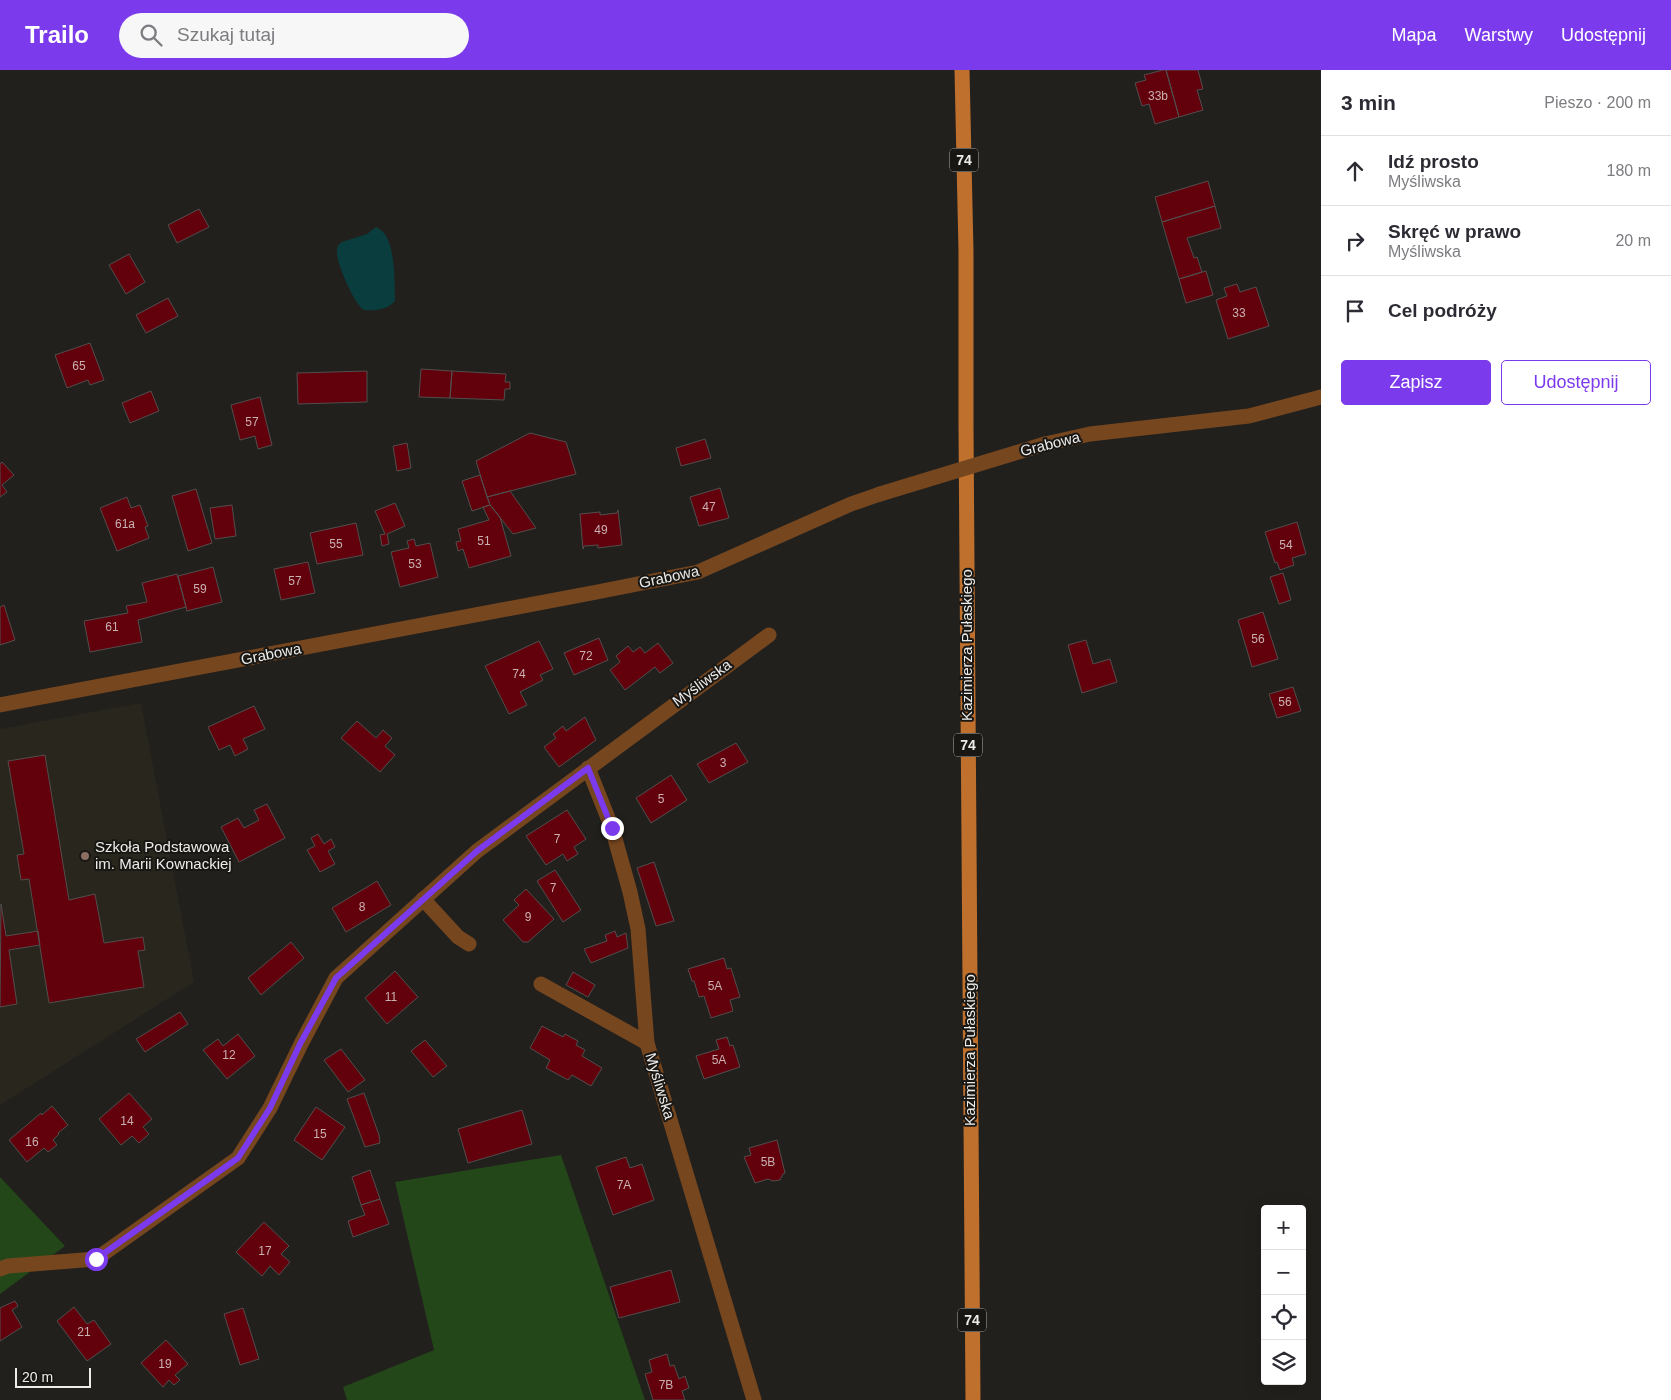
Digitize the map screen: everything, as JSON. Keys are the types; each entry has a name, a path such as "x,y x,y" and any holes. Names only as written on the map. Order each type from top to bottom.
{"main road":[{"name":"Kazimierza Pułaskiego","path":"962,70 966,250 973,1400"}],"street":[{"name":"Grabowa","path":"0,705 698,572 851,504 1046,444 1090,434 1249,416 1321,397"},
{"name":"Myśliwska","path":"0,1269 8,1266 96,1259 238,1158 270,1108 300,1044 336,978 477,851 769,635"},
{"name":"Myśliwska","path":"588,768 612,828 638,929 647,1043 754,1400"},
{"path":"423,899 458,938 469,944"},
{"path":"541,984 647,1043"}],"shaded area":[{"name":"Szkoła Podstawowa im. Marii Kownackiej","path":"141,703 194,982 0,1105 0,729"}],"green space":[{"path":"561,1155 645,1400 347,1400 343,1387 434,1350 395,1182"},
{"path":"0,1177 65,1246 0,1294"}],"water":[{"path":"376,227 388,239 391,249 395,301 381,309 364,310 356,301 347,283 340,265 337,249 342,242 367,234"}],"building":[{"path":"1166,70 1179,117 1155,124 1149,104 1142,106 1135,83 1146,80 1144,75"},
{"path":"1166,70 1198,70 1203,89 1197,90 1203,110 1179,117"},
{"path":"1208,181 1215,206 1162,222 1155,197"},
{"path":"1215,206 1221,228 1187,238 1194,258 1197,257 1202,272 1179,279 1162,222"},
{"path":"199,209 209,227 177,243 168,225"},
{"path":"129,254 145,282 126,294 109,265"},
{"path":"1206,271 1213,295 1186,303 1179,279"},
{"path":"1237,284 1240,292 1256,287 1269,326 1228,339 1216,300 1227,296 1224,288"},
{"path":"168,298 178,316 146,333 136,315"},
{"path":"90,343 104,380 90,385 88,380 67,388 55,355"},
{"path":"421,369 452,371 450,398 419,397"},
{"path":"367,371 367,402 298,404 297,373"},
{"path":"452,371 506,374 505,382 510,382 510,389 505,389 504,400 450,398"},
{"path":"151,391 159,411 130,423 122,403"},
{"path":"260,397 272,445 258,449 255,436 240,440 231,405"},
{"path":"530,433 566,442 576,474 487,497 476,461"},
{"path":"705,439 711,458 681,466 676,448"},
{"path":"407,443 411,468 397,471 393,446"},
{"path":"2,462 14,475 2,485 7,492 0,497 0,464"},
{"path":"480,475 490,505 472,511 462,481"},
{"path":"720,488 729,518 699,526 690,497"},
{"path":"196,489 212,543 188,551 172,496"},
{"path":"510,491 536,528 513,534 490,505 487,497"},
{"path":"127,497 131,508 140,505 148,526 145,527 149,538 117,551 100,508"},
{"path":"395,503 405,526 387,534 389,544 382,546 380,535 385,534 375,511"},
{"path":"232,505 236,536 215,539 210,508"},
{"path":"490,505 500,517 511,556 469,568 463,549 458,551 456,542 461,541 458,529 489,520 483,507"},
{"path":"618,510 622,545 598,548 598,545 584,546 583,549 580,514 600,512 600,515 617,513"},
{"path":"1297,522 1306,554 1292,558 1294,565 1280,570 1277,562 1275,563 1265,532"},
{"path":"356,523 363,555 317,564 310,533"},
{"path":"414,539 416,546 430,543 438,577 400,587 391,552 409,548 407,541"},
{"path":"308,562 315,593 281,600 274,569"},
{"path":"213,567 222,602 187,611 178,576"},
{"path":"1283,573 1291,600 1279,604 1270,577"},
{"path":"177,574 186,607 138,620 142,642 90,652 84,621 128,613 126,606 147,602 142,583"},
{"path":"4,605 15,640 0,645 0,607"},
{"path":"1263,612 1278,659 1252,667 1238,620"},
{"path":"599,638 608,660 574,675 564,653"},
{"path":"1086,640 1093,664 1110,659 1117,682 1082,693 1068,645"},
{"path":"539,641 553,669 540,675 543,680 520,692 527,705 509,714 485,666"},
{"path":"658,643 673,663 660,673 655,667 625,690 610,670 620,662 616,656 628,646 633,652 640,647 645,653"},
{"path":"1293,687 1301,711 1277,718 1269,694"},
{"path":"254,706 265,729 243,739 248,749 235,756 230,745 219,750 208,727"},
{"path":"585,717 596,740 559,767 544,747 556,738 553,734 563,726 566,731"},
{"path":"357,721 376,738 383,730 392,738 385,746 395,755 380,772 341,738"},
{"path":"736,743 748,762 709,783 697,764"},
{"path":"45,755 69,900 95,894 104,943 143,937 145,950 138,951 144,987 49,1003 29,879 21,880 17,855 24,854 8,761"},
{"path":"671,775 687,800 651,823 636,798"},
{"path":"267,804 285,838 239,862 221,827 238,818 244,828 259,820 254,810"},
{"path":"567,810 586,839 574,847 578,854 567,861 563,854 546,865 526,836"},
{"path":"318,834 324,844 331,839 335,847 328,851 335,864 320,872 307,850 315,846 311,838"},
{"path":"654,862 674,921 656,926 637,868"},
{"path":"555,870 581,910 563,922 537,881"},
{"path":"377,881 391,905 346,932 332,908"},
{"path":"526,889 554,919 528,942 523,942 503,920 519,905 514,900"},
{"path":"1,904 6,936 38,931 40,945 9,950 17,1004 0,1007"},
{"path":"615,931 617,937 626,933 628,948 591,963 584,949 607,941 605,935"},
{"path":"291,942 304,958 261,995 248,978"},
{"path":"724,958 727,969 731,968 740,997 730,1000 733,1011 711,1018 704,996 699,997 688,969"},
{"path":"395,971 418,997 387,1024 365,998"},
{"path":"573,972 595,985 588,997 566,985"},
{"path":"180,1012 188,1024 145,1052 136,1039"},
{"path":"542,1026 563,1037 565,1034 578,1041 576,1045 585,1050 582,1056 602,1068 591,1086 572,1075 568,1080 546,1068 550,1060 530,1048"},
{"path":"238,1034 255,1056 227,1079 203,1050 218,1039 223,1046"},
{"path":"727,1037 730,1046 733,1045 740,1067 704,1079 696,1056 719,1049 716,1040"},
{"path":"425,1040 447,1066 433,1077 411,1051"},
{"path":"341,1049 365,1080 348,1092 324,1060"},
{"path":"129,1093 152,1119 143,1127 149,1134 139,1143 132,1136 121,1145 99,1119"},
{"path":"364,1093 380,1143 365,1147 347,1099"},
{"path":"52,1106 68,1125 53,1140 57,1145 48,1152 44,1148 27,1162 9,1140"},
{"path":"316,1107 345,1127 322,1160 294,1140"},
{"path":"522,1110 532,1144 468,1163 458,1129"},
{"path":"777,1140 785,1173 780,1180 773,1181 768,1179 755,1183 744,1157 751,1155 749,1148"},
{"path":"626,1157 630,1168 642,1164 654,1200 613,1215 596,1167"},
{"path":"370,1170 380,1199 361,1205 352,1177"},
{"path":"380,1199 389,1224 353,1237 348,1221 365,1215 361,1205"},
{"path":"264,1222 289,1246 281,1254 290,1262 279,1275 270,1266 262,1276 236,1252"},
{"path":"671,1270 680,1302 619,1318 610,1287"},
{"path":"15,1301 18,1306 12,1310 22,1327 0,1341 0,1308"},
{"path":"74,1307 87,1324 94,1320 111,1344 87,1361 57,1321"},
{"path":"243,1308 259,1359 240,1365 224,1314"},
{"path":"166,1340 188,1364 175,1375 180,1380 174,1385 169,1380 163,1387 141,1363"},
{"path":"667,1354 670,1366 674,1365 679,1379 685,1376 689,1388 682,1391 685,1400 653,1400 645,1374 652,1372 649,1360"}],"place":[{"name":"Szkoła Podstawowa im. Marii Kownackiej","path":"85,856"}],"route":[{"path":"96,1259 238,1158 270,1108 300,1044 336,978 477,851 588,768 612,828"}]}
